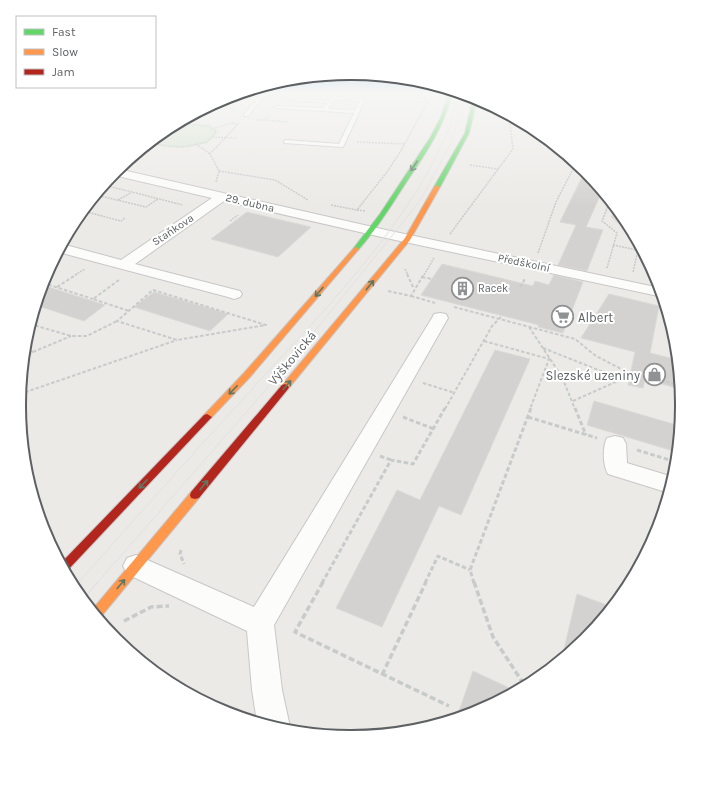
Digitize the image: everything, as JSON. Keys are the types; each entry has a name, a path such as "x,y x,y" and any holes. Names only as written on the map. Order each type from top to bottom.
{"street":[{"name":"Výškovická","path":"67,564 247,375 379,233 437,132"},
{"name":"Výškovická","path":"99,610 408,239 466,132"},
{"name":"29. dubna","path":"123,174 379,233"},
{"name":"Staňkova","path":"121,273 203,210 217,195"},
{"name":"Předškolní","path":"379,233 408,239 438,251 534,265 654,291"},
{"path":"65,249 100,259 121,273 234,294"},
{"path":"273,719 267,690 260,623 405,377 443,309"},
{"path":"615,444 616,468 665,483"},
{"path":"136,566 260,623"}],"lane":[{"path":"286,142 341,146 348,132"}],"path":[{"path":"158,144 183,147 207,142 216,132"},
{"path":"210,154 232,132"},
{"path":"353,215 387,172 411,132"},
{"path":"410,296 438,251 513,149 511,132"},
{"path":"212,137 236,138 235,141"},
{"path":"357,142 405,144"},
{"path":"196,144 210,154 219,171 214,191 217,195"},
{"path":"470,165 498,169"},
{"path":"534,265 556,202 573,169"},
{"path":"219,171 275,180 308,200 314,202"},
{"path":"111,187 203,210"},
{"path":"102,196 146,207 159,199"},
{"path":"328,205 357,210"},
{"path":"604,281 617,233 602,221 608,207"},
{"path":"89,213 121,221 125,218"},
{"path":"614,245 636,250"},
{"path":"630,286 637,253"},
{"path":"57,288 100,259"},
{"path":"403,263 414,289"},
{"path":"93,299 121,273"},
{"path":"422,277 432,279"},
{"path":"49,285 129,310"},
{"path":"383,289 410,296 443,309 501,317 528,327 575,339 596,356 625,371 674,384"},
{"path":"449,706 295,632 391,460 413,464 492,326 501,317"},
{"path":"36,326 71,336 87,336 117,321"},
{"path":"528,327 562,377 586,435"},
{"path":"30,354 71,336"},
{"path":"27,392 176,340"},
{"path":"484,341 549,358"},
{"path":"543,348 622,379"},
{"path":"522,680 493,637 470,570 549,358"},
{"path":"572,401 622,379 638,375"},
{"path":"405,377 455,393"},
{"path":"385,411 434,429"},
{"path":"382,675 438,556 470,570"}],"shaded area":[{"path":"612,214 621,227 611,217"}],"green space":[{"path":"175,132 219,132 207,143 178,148 163,147 158,144"}],"building":[{"path":"582,178 599,197 586,227 603,230 587,271 558,265 576,225 560,222"},
{"path":"247,212 311,227 278,257 211,239"},
{"path":"442,264 533,286 535,281 549,285 554,275 583,282 563,333 538,327 539,325 421,295"},
{"path":"49,287 105,305 84,321 41,307"},
{"path":"154,292 228,314 210,331 134,307"},
{"path":"609,294 659,306 650,353 671,358 674,387 645,379 643,388 628,385 635,352 581,338"},
{"path":"495,350 530,359 461,515 439,506 382,627 336,608 397,490 420,500"},
{"path":"594,401 674,424 672,450 587,425"},
{"path":"577,594 606,605 580,634 564,649"},
{"path":"473,671 509,688 475,705 459,711"}],"tram line":[{"path":"79,582 356,274 403,212 423,180 448,132"},
{"path":"97,583 285,368 420,201 450,145 454,132"},
{"path":"87,594 98,582"}],"traffic: fast":[{"path":"356,249 382,215 436,132"},
{"path":"437,187 467,132"}],"traffic: slow":[{"path":"285,387 408,239 437,187"},
{"path":"207,417 247,375 356,249"},
{"path":"99,610 195,495"}],"traffic: jam":[{"path":"195,495 285,387"},
{"path":"67,564 207,417"}],"place":[{"name":"Racek","path":"462,288"},
{"name":"Albert","path":"563,317"},
{"name":"Slezské uzeniny","path":"655,375"}]}
